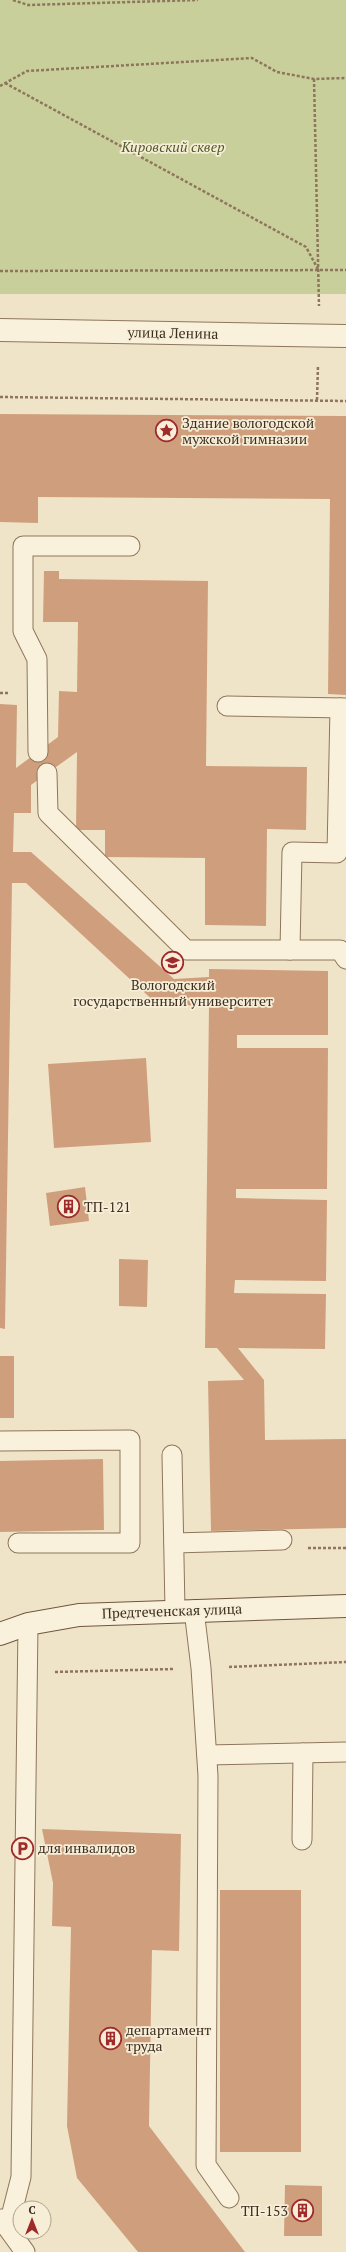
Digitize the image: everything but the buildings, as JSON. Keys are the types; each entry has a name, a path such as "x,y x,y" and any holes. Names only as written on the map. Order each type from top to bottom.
{"street":[{"name":"улица Ленина","path":"0,330 346,336"},
{"name":"Предтеченская улица","path":"0,1634 28,1624 79,1615 184,1610 346,1606"},
{"path":"0,1624 28,1624"}],"lane":[{"path":"38,752 37,659 23,631 23,546 130,546"},
{"path":"227,706 343,708 337,853 292,852 290,950"},
{"path":"47,773 48,813 186,950 340,950 346,959"},
{"path":"0,1441 130,1440 130,1543 18,1543"},
{"path":"172,1455 174,1543 184,1610 201,1668 207,1755 206,2165 229,2198"},
{"path":"174,1543 282,1540"},
{"path":"25,2252 4,2223 21,2177 28,1624"},
{"path":"207,1755 346,1752"},
{"path":"302,1840 304,1754"}],"path":[{"path":"12,0 28,5 198,0"},
{"path":"0,86 27,71 252,58 277,72 314,79 346,78"},
{"path":"314,79 319,271 317,400"},
{"path":"5,83 306,247 319,271"},
{"path":"0,271 346,270"},
{"path":"0,397 346,400"},
{"path":"28,1687 53,1672 346,1662"}],"green space":[{"name":"Кировский сквер","path":"0,0 346,0 346,294 0,294"}],"place":[{"name":"Здание вологодской мужской гимназии","path":"167,431"},
{"name":"Вологодский государственный университет","path":"173,963"},
{"name":"ТП-121","path":"68,1207"},
{"name":"для инвалидов","path":"22,1848"},
{"name":"департамент труда","path":"110,2038"},
{"name":"ТП-153","path":"303,2211"}]}
